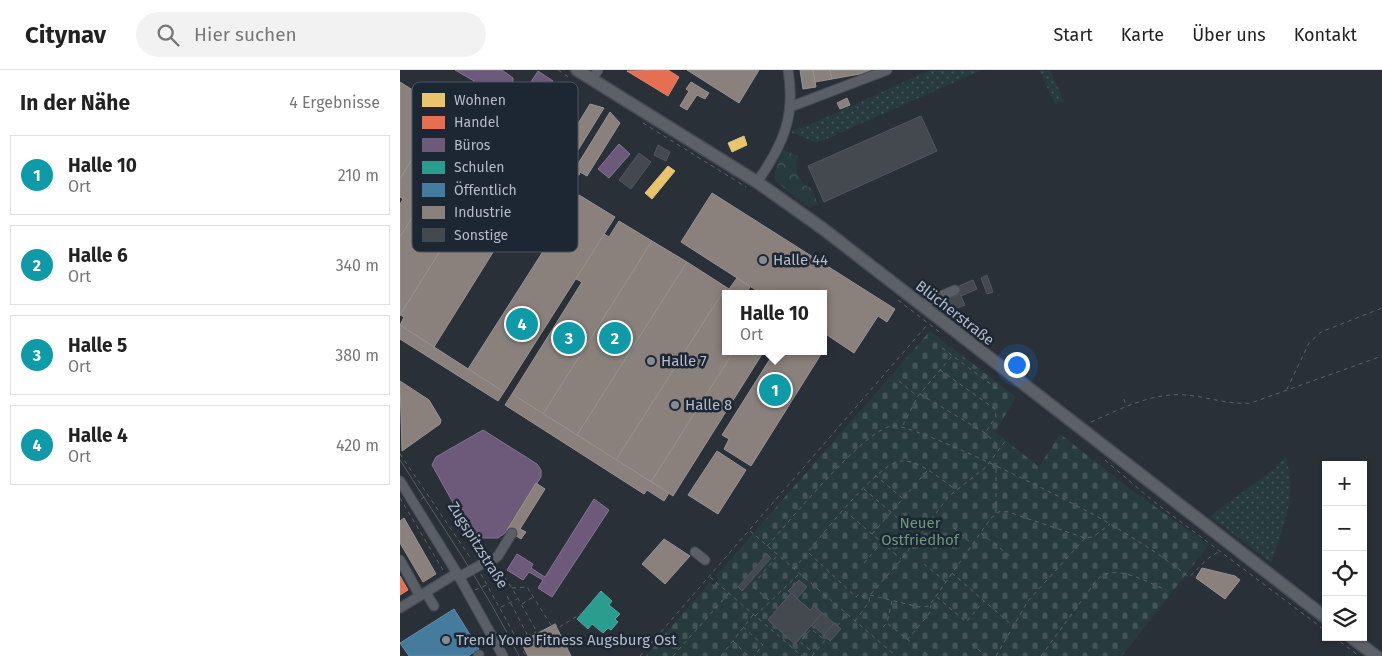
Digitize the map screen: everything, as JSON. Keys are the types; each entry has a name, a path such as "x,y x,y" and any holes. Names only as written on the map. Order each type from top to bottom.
{"main road":[{"name":"Blücherstraße","path":"577,70 595,75 757,182 822,228 1322,615"},
{"path":"1357,641 1376,656"}],"street":[{"path":"757,182 784,138 790,107 788,70"},
{"path":"790,107 887,70"},
{"path":"923,306 927,302 955,290"},
{"path":"400,481 458,575 504,656"},
{"path":"400,608 448,578 476,567 491,564 512,533"},
{"path":"696,552 705,560"},
{"path":"400,560 423,594 434,606"}],"path":[{"path":"1287,390 1310,343 1321,332 1382,308"},
{"path":"640,656 928,324"},
{"path":"942,348 1000,392"},
{"path":"902,426 918,396 952,356"},
{"path":"1079,428 1127,407 1166,396 1185,395 1241,404 1251,403 1382,356"},
{"path":"940,370 996,411 996,417 985,434"},
{"path":"899,381 918,396"},
{"path":"920,394 985,434 1001,447"},
{"path":"1124,400 1127,407"},
{"path":"767,546 854,452 883,428 895,425 902,426 990,463 1111,524 1188,577 1208,557 1220,552"},
{"path":"855,621 869,602 870,595 901,560 956,490 990,463 1006,440"},
{"name":"Zugspitzstraße","path":"400,454 441,512 501,607 526,656"},
{"path":"794,569 875,475 892,463 902,460 910,462 927,470 956,490"},
{"path":"907,640 929,614 931,604 936,596 996,513 996,467"},
{"path":"872,534 927,470"},
{"path":"875,475 902,499"},
{"path":"863,488 908,527"},
{"path":"420,503 419,501 428,496"},
{"path":"400,498 448,578"},
{"path":"441,512 445,510"},
{"path":"844,510 901,560"},
{"path":"996,513 1008,512 1085,538 1093,537 1111,524"},
{"path":"444,517 448,515"},
{"path":"448,523 452,520"},
{"path":"450,526 454,524"},
{"path":"954,528 973,544"},
{"path":"749,530 896,656"},
{"path":"981,533 1011,557"},
{"path":"996,656 1028,601 1085,538"},
{"path":"864,563 881,542"},
{"path":"808,553 856,597 860,594 869,602"},
{"path":"769,600 752,586 778,556"},
{"path":"491,564 512,588 537,632 518,641"},
{"path":"924,564 946,582"},
{"path":"952,573 1013,627"},
{"path":"1041,656 1096,581 1105,573 1121,574 1166,590"},
{"path":"721,656 754,615 800,574"},
{"path":"709,576 802,656"},
{"path":"512,588 524,586 534,597 551,625 555,622 558,628 582,613"},
{"path":"673,656 729,593"},
{"path":"870,595 919,608 931,604"},
{"path":"507,596 528,636"},
{"path":"936,596 966,622 984,600"},
{"path":"521,604 534,597"},
{"path":"501,607 518,598"},
{"path":"883,627 887,623 892,601"},
{"path":"837,626 846,614"},
{"path":"887,623 917,647"},
{"path":"743,627 763,645 754,656"},
{"path":"812,656 824,640 811,629 800,642 814,653"},
{"path":"732,640 748,656"},
{"path":"1339,641 1359,656"},
{"path":"972,644 986,656"},
{"path":"924,652 929,656"}],"green space":[{"path":"930,70 982,70 817,143 792,133 792,130 807,126"},
{"path":"1039,70 1050,70 1064,101 1055,104"},
{"path":"783,150 798,156 796,166 798,175 812,189 818,204 810,208 775,181 774,175"},
{"name":"Neuer Ostfriedhof","path":"930,331 1016,397 995,432 1039,467 1060,434 1133,491 1209,545 1122,656 646,656 710,582 714,585 718,579 716,576"},
{"path":"1286,457 1289,472 1290,499 1271,563 1210,516 1274,469"}],"building: Wohnen":[{"path":"744,136 747,145 732,152 728,143"},
{"path":"668,166 675,171 652,199 645,193"}],"building: Handel":[{"path":"668,70 679,77 668,96 627,71"},
{"path":"400,576 408,590 400,595"}],"building: Büros":[{"path":"455,70 502,70 513,78 513,82 474,81"},
{"path":"538,71 553,81 552,82 531,82"},
{"path":"619,144 630,154 609,178 598,169"},
{"path":"483,430 537,464 541,470 541,477 505,533 498,538 478,538 470,533 432,465 436,457"},
{"path":"594,499 609,510 552,597 538,588 543,580 529,572 523,580 507,570 517,554 533,564 531,568 545,577"}],"building: Schulen":[{"path":"601,591 612,601 609,605 620,614 615,619 618,622 611,630 608,628 603,633 592,624 588,629 577,619"}],"building: Öffentlich":[{"path":"454,609 479,649 468,656 409,656 400,643"}],"building: Industrie":[{"path":"687,70 759,70 739,103"},
{"path":"800,70 813,70 816,87 803,89"},
{"path":"813,70 830,70 832,79 815,82"},
{"path":"830,70 882,70 832,79"},
{"path":"400,82 412,90 412,159 400,179"},
{"path":"691,82 709,93 705,99 697,95 687,110 680,106 689,91 686,89"},
{"path":"847,98 850,105 840,109 837,103"},
{"path":"590,104 604,108 578,150 578,124"},
{"path":"610,112 620,123 587,176 580,172 578,174 578,164"},
{"path":"412,159 412,218 400,237 400,204 403,199 400,197 400,179"},
{"name":"Halle 44","path":"712,193 895,309 887,322 878,316 854,353 827,335 827,290 756,290 681,242"},
{"path":"579,195 615,217 504,392 468,369 543,252 578,252"},
{"path":"412,218 412,252 440,252 400,315 400,237"},
{"path":"619,221 652,241 543,414 512,394 582,282 576,279 604,234 609,237"},
{"path":"652,241 687,262 577,435 543,414"},
{"path":"440,252 493,252 434,347 400,325 404,317 400,315"},
{"name":"Halle 7","path":"687,262 726,287 722,290 722,293 616,460 577,435"},
{"path":"737,278 750,287 748,290 729,289"},
{"name":"Halle 8","path":"722,293 722,355 731,355 651,482 616,460"},
{"path":"400,325 504,392 498,401 400,339"},
{"path":"731,355 761,355 673,496 651,482"},
{"path":"772,355 820,355 751,466 724,449 729,439 722,435"},
{"path":"400,381 429,400 441,420 440,424 402,451"},
{"path":"512,394 669,493 664,501 647,490 644,494 505,405"},
{"path":"717,451 746,470 718,514 688,495"},
{"path":"536,483 545,489 520,529 526,532 521,539 507,530"},
{"path":"404,518 436,574 423,582 400,543 400,521"},
{"path":"664,539 690,556 665,584 642,564"},
{"path":"1202,568 1235,576 1240,580 1225,599 1196,578"},
{"path":"555,624 571,656 528,656 521,642"}],"building: Sonstige":[{"path":"921,116 937,151 824,202 808,166"},
{"path":"658,145 670,152 666,161 654,155"},
{"path":"639,153 651,162 631,189 619,180"},
{"path":"987,275 993,292 987,294 981,278"},
{"path":"973,280 977,289 961,296 957,287"},
{"path":"960,294 965,305 953,310 948,299"},
{"path":"767,554 771,558 742,591 738,587"},
{"path":"799,580 807,587 797,598 788,591"},
{"path":"791,593 810,610 814,606 822,613 795,644 768,620","holes":["783,613 797,625 792,631 778,619"]},
{"path":"791,593 810,610 814,606 822,613 795,644 768,620"},
{"path":"822,613 834,623 824,635 812,625"},
{"path":"834,623 841,629 830,641 824,635"}],"tram line":[{"path":"400,460 492,605 519,656"}],"place":[{"name":"Halle 44","path":"763,260"},
{"name":"Halle 4","path":"522,324"},
{"name":"Halle 5","path":"569,338"},
{"name":"Halle 6","path":"615,338"},
{"name":"Halle 7","path":"651,361"},
{"name":"Halle 10","path":"775,390"},
{"name":"Halle 8","path":"675,405"},
{"name":"Trend Yone Fitness Augsburg Ost","path":"446,640"}]}
